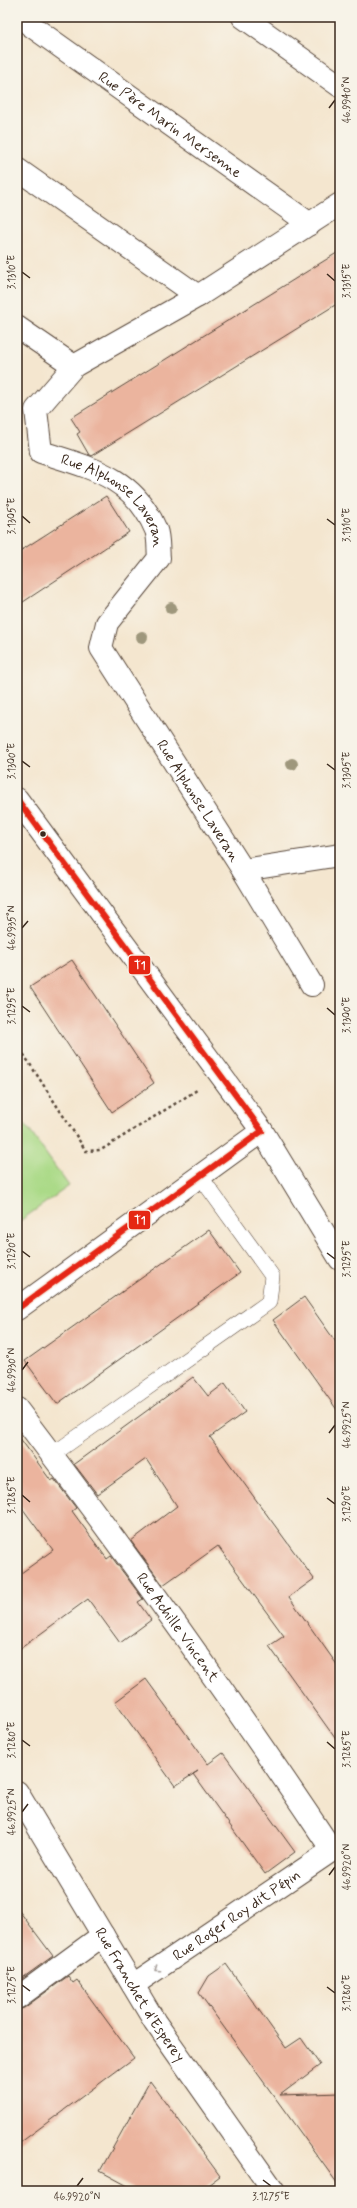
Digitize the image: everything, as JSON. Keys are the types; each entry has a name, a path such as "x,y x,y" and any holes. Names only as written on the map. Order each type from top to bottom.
{"street":[{"path":"243,17 340,86"},
{"name":"Rue Père Marin Mersenne","path":"31,25 310,224"},
{"path":"17,169 198,296"},
{"name":"Rue Alphonse Laveran","path":"340,204 198,296 74,366 36,410 41,452 102,471 136,496 157,531 159,558 106,623 101,648 243,870 340,855"},
{"path":"17,327 74,366"},
{"path":"17,799 75,880 262,1131 340,1259"},
{"path":"243,870 312,985"},
{"path":"17,1309 262,1131"},
{"name":"Rue Achille Vincent","path":"17,1410 52,1455 279,1771 336,1847"},
{"name":"Rue Franchet d'Esperey","path":"17,1792 155,2022 274,2191"},
{"name":"Rue Roger Roy dit Pépin","path":"133,1986 336,1847"},
{"path":"17,1998 103,1935"}],"lane":[{"path":"52,1455 269,1302 272,1276 200,1176"}],"path":[{"path":"17,1044 86,1151 101,1150 221,1074"}],"green space":[{"path":"17,1113 69,1186 17,1223"}],"building":[{"path":"340,251 340,302 91,456 89,455 77,434 80,432 71,418"},
{"path":"106,496 129,532 17,606 17,553"},
{"path":"72,960 154,1083 112,1112 30,987"},
{"path":"209,1230 240,1273 57,1404 25,1361"},
{"path":"304,1297 340,1348 340,1414 273,1320"},
{"path":"193,1377 208,1396 225,1383 245,1412 210,1437 314,1579 289,1597 340,1669 340,1745 269,1646 284,1636 218,1546 163,1585 131,1541 177,1506 146,1459 97,1494 74,1464"},
{"path":"17,1434 51,1481 54,1479 76,1508 72,1511 107,1559 111,1556 143,1599 138,1602 151,1620 120,1643 88,1599 17,1651 17,1576 53,1550 17,1501"},
{"path":"146,1679 208,1764 223,1753 295,1852 265,1874 193,1774 175,1786 115,1702"},
{"path":"17,1908 53,1956 17,1982"},
{"path":"226,1964 286,2048 301,2038 320,2065 280,2095 340,2093 340,2187 199,1993 209,1976"},
{"path":"68,1976 73,1983 77,1980 134,2058 17,2145 17,2010 24,2008"},
{"path":"150,2081 220,2176 200,2191 137,2191 100,2171"}],"transit line":[{"name":"T1","path":"17,799 262,1131"},
{"name":"T1","path":"17,1309 262,1131"}]}
